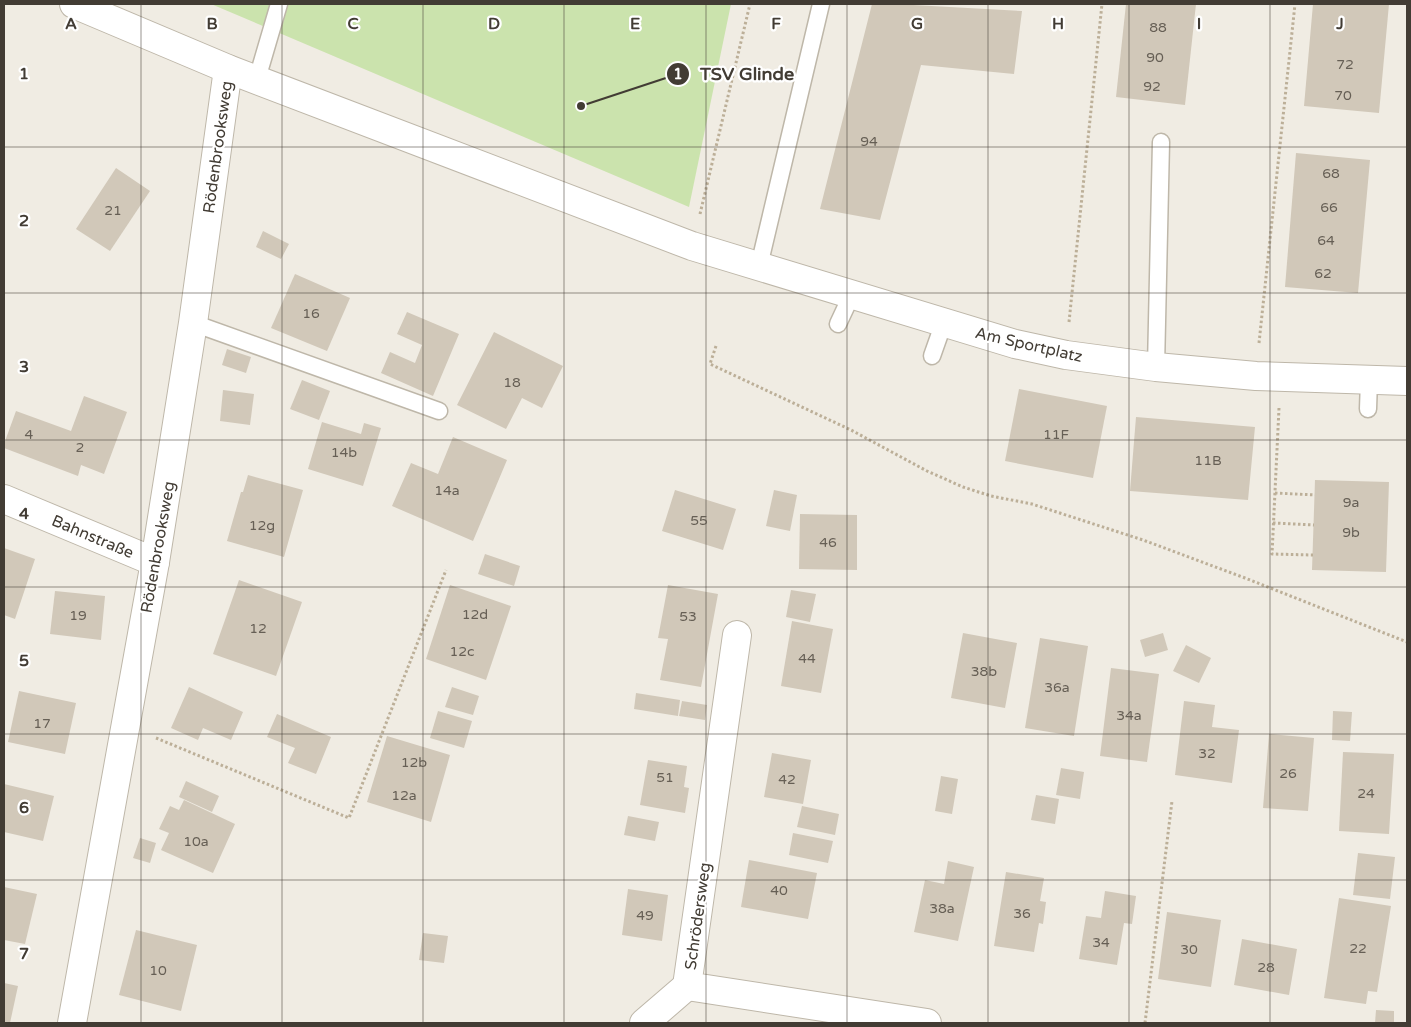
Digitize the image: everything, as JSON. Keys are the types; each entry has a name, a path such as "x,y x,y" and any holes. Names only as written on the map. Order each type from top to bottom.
{"street":[{"name":"Am Sportplatz","path":"74,4 228,69 692,246 1015,344 1066,356 1156,367 1268,377 1407,381"},
{"name":"Rödenbrooksweg","path":"72,1023 155,562 193,323 228,69"},
{"name":"Bahnstraße","path":"4,499 155,562"},
{"name":"Schrödersweg","path":"737,635 687,986 927,1023"},
{"path":"644,1023 687,986"}],"lane":[{"path":"257,79 279,4"},
{"path":"759,266 821,4"},
{"path":"1156,367 1161,142"},
{"path":"838,324 852,294"},
{"path":"932,356 944,322"},
{"path":"193,323 439,411"},
{"path":"1368,409 1369,380"}],"path":[{"path":"692,246 750,4"},
{"path":"1066,356 1102,4"},
{"path":"1296,4 1268,377 1275,493 1272,554 1313,555"},
{"path":"716,346 710,364 851,430 927,471 963,487 991,496 1032,504 1143,540 1407,642"},
{"path":"1275,493 1315,495"},
{"path":"1274,523 1314,525"},
{"path":"125,726 349,818 446,570"},
{"path":"1145,1023 1172,801"}],"green space":[{"path":"211,4 731,4 689,207"}],"building":[{"path":"872,4 1022,11 1014,74 921,65 880,220 820,209"},
{"path":"1126,4 1196,4 1185,105 1116,97"},
{"path":"1313,4 1389,4 1379,113 1304,106"},
{"path":"1296,153 1370,160 1358,293 1285,287"},
{"path":"116,168 150,191 110,251 76,229"},
{"path":"263,231 289,244 281,259 256,247"},
{"path":"295,274 350,298 327,351 271,328"},
{"path":"407,312 459,334 433,396 381,373 390,352 415,363 422,345 397,334"},
{"path":"494,332 563,366 542,408 522,398 506,429 457,405"},
{"path":"227,349 251,357 246,373 222,365"},
{"path":"302,380 330,391 319,420 290,409"},
{"path":"1019,389 1107,406 1093,478 1005,461"},
{"path":"223,390 254,394 250,425 220,421"},
{"path":"84,396 127,412 104,474 81,465 78,476 4,448 16,411 71,431"},
{"path":"1136,417 1255,427 1248,500 1130,491"},
{"path":"322,422 361,434 364,423 381,428 363,486 308,469"},
{"path":"453,437 507,460 473,541 392,506 411,463 438,474"},
{"path":"248,475 303,490 284,557 227,541 241,492 243,492"},
{"path":"1315,480 1389,482 1386,572 1312,570"},
{"path":"675,490 736,509 723,550 662,531"},
{"path":"774,490 797,495 790,531 766,526"},
{"path":"800,514 857,515 857,570 799,569"},
{"path":"4,548 35,559 15,619 4,615"},
{"path":"485,554 520,566 514,586 478,574"},
{"path":"239,580 302,602 276,676 213,654"},
{"path":"450,585 511,606 486,680 426,659"},
{"path":"668,585 718,594 701,687 660,680 668,639 658,638"},
{"path":"791,590 816,594 810,622 786,617"},
{"path":"55,591 105,596 101,640 50,634"},
{"path":"792,621 833,629 821,693 781,686"},
{"path":"963,633 1017,643 1005,708 951,698"},
{"path":"1163,633 1168,650 1145,657 1140,640"},
{"path":"1040,638 1088,646 1074,736 1025,728"},
{"path":"1186,645 1211,658 1199,683 1173,671"},
{"path":"1111,668 1159,674 1147,762 1100,756"},
{"path":"189,687 243,712 231,740 203,728 198,740 171,728"},
{"path":"452,687 479,696 473,715 445,707"},
{"path":"19,691 76,703 65,754 8,742"},
{"path":"636,693 680,700 678,716 634,709"},
{"path":"682,701 707,705 705,720 679,716"},
{"path":"1184,701 1215,705 1212,727 1239,730 1232,783 1175,775"},
{"path":"438,711 472,721 464,748 430,738"},
{"path":"1333,711 1352,712 1350,741 1332,740"},
{"path":"277,714 331,737 316,774 288,763 295,748 267,737"},
{"path":"1269,734 1314,738 1308,811 1263,808"},
{"path":"387,736 450,755 431,822 367,802"},
{"path":"1343,752 1394,754 1389,834 1339,831"},
{"path":"772,753 811,760 803,804 764,797"},
{"path":"648,760 687,766 684,787 689,788 685,813 640,805"},
{"path":"1061,768 1084,772 1080,799 1056,795"},
{"path":"941,776 958,779 952,814 935,811"},
{"path":"186,781 219,796 212,812 179,797"},
{"path":"4,784 54,796 43,841 4,832"},
{"path":"1036,795 1059,799 1055,824 1031,820"},
{"path":"184,800 235,824 213,873 161,850 169,833 159,829 170,806 179,810"},
{"path":"802,806 839,814 835,835 797,827"},
{"path":"628,816 659,822 655,841 624,835"},
{"path":"793,833 833,841 828,863 789,855"},
{"path":"140,838 156,843 150,863 133,858"},
{"path":"1358,853 1395,857 1390,899 1353,895"},
{"path":"749,860 817,873 808,919 741,907"},
{"path":"948,861 974,867 958,941 914,932 925,880 944,884"},
{"path":"1006,872 1044,878 1040,901 1046,902 1043,924 1039,923 1034,952 994,946"},
{"path":"4,887 37,894 25,944 4,940"},
{"path":"628,889 668,895 662,941 622,935"},
{"path":"1105,891 1136,896 1132,924 1124,923 1117,965 1079,959 1086,916 1101,918"},
{"path":"1339,898 1391,906 1377,992 1368,991 1366,1004 1324,998"},
{"path":"1167,912 1221,920 1211,987 1158,979"},
{"path":"136,930 197,945 181,1011 119,995"},
{"path":"423,933 448,936 444,963 419,960"},
{"path":"1242,939 1297,949 1289,995 1234,985"},
{"path":"4,983 18,986 10,1023 4,1023"},
{"path":"1376,1010 1394,1011 1394,1023 1375,1023"}],"place":[{"name":"TSV Glinde","path":"581,106"}]}
